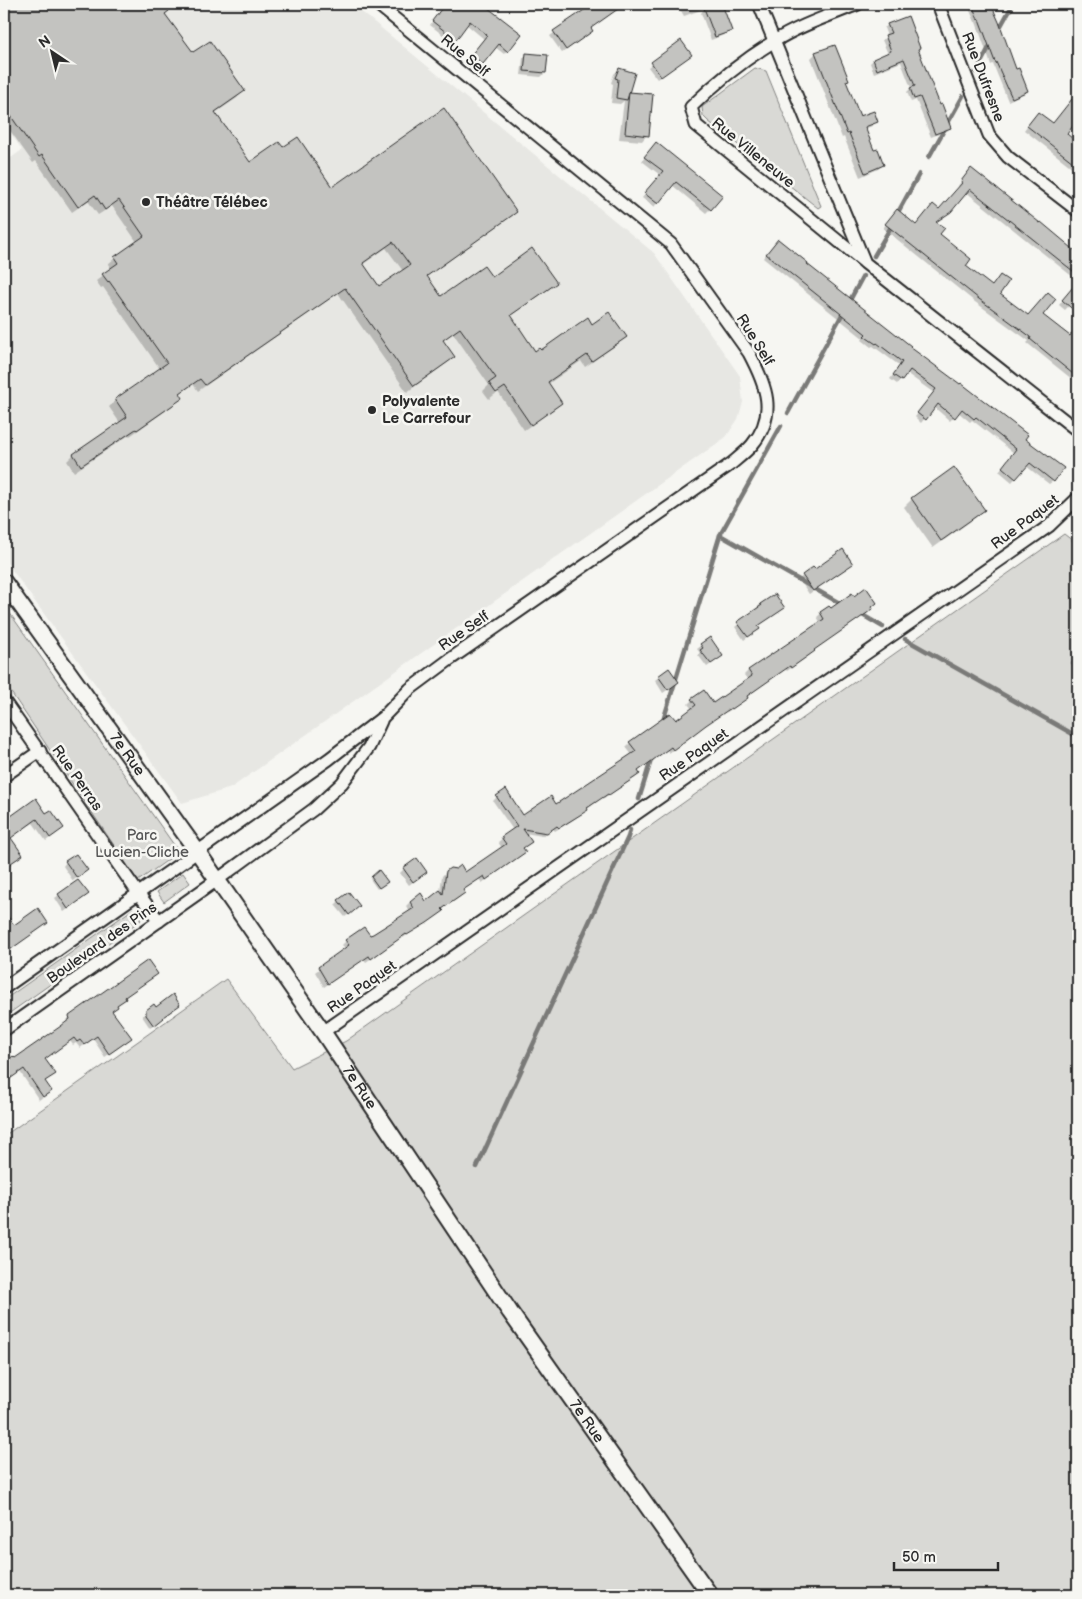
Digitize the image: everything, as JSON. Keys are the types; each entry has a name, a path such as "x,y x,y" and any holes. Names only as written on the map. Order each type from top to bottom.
{"street":[{"name":"Rue Self","path":"197,851 329,759 383,717 410,689 449,660 731,464 751,446 760,432 766,415 766,392 749,353 671,244 377,4"},
{"name":"Rue Villeneuve","path":"759,4 865,264"},
{"path":"774,41 817,20 858,4"},
{"name":"Rue Dufresne","path":"938,4 989,135 1008,156 1078,211"},
{"name":"Rue Villeneuve","path":"774,41 710,88 691,107 696,125 865,264 1078,431"},
{"name":"Rue Paquet","path":"323,1032 1049,526 1078,498"},
{"name":"7e Rue","path":"4,582 197,851 323,1032 510,1312 710,1595"},
{"name":"Rue Perras","path":"4,701 159,921"},
{"name":"Rue Self","path":"217,880 314,809 342,783 369,747 383,717"},
{"path":"4,776 40,751"},
{"name":"Boulevard des Pins","path":"4,988 197,851"},
{"name":"Boulevard des Pins","path":"4,1030 217,880"}],"shaded area":[{"name":"Polyvalente Le Carrefour","path":"4,4 352,4 654,253 740,376 743,402 738,419 726,437 231,788 182,803 4,559 4,163 22,150 4,123"}],"green space":[{"path":"755,68 766,71 821,206 818,208 703,116 702,107"},
{"path":"1064,534 1078,545 1078,654 1071,663 1078,672 1078,1595 4,1595 4,1136 226,979 292,1068 346,1041"},
{"name":"Parc Lucien-Cliche","path":"4,605 179,852 138,881 4,682"},
{"path":"183,873 190,883 164,902 157,892"},
{"path":"133,909 141,920 4,1017 4,1000"}],"building":[{"path":"4,4 164,4 169,11 165,14 193,52 210,41 245,91 215,112 250,162 279,142 283,147 298,137 332,187 444,108 517,212 427,276 441,296 484,266 492,277 532,248 557,283 511,315 535,351 539,348 541,350 588,317 592,324 609,312 627,337 592,361 587,355 548,382 562,403 531,425 505,387 496,393 489,383 496,378 460,328 443,340 455,357 414,386 345,288 205,385 200,379 180,393 183,398 81,466 73,454 127,417 115,399 167,363 109,281 102,274 118,263 114,257 144,236 119,200 105,210 95,195 78,207 42,155 39,157 4,106","holes":["393,242 410,265 379,286 363,263"]},
{"path":"445,4 483,4 522,34 508,52 499,44 483,64 471,55 487,35 470,21 456,40 432,21"},
{"path":"593,4 625,4 591,28 593,31 566,50 553,31"},
{"path":"715,4 722,4 732,31 715,37 704,8"},
{"path":"972,4 991,4 1016,69 1019,68 1028,91 1012,98 995,62"},
{"path":"908,16 920,48 918,49 951,128 935,134 920,97 914,99 910,88 915,86 904,59 877,70 873,59 891,51 885,35 891,33 887,24"},
{"path":"681,40 692,55 661,77 651,62"},
{"path":"835,45 849,80 846,81 860,116 874,111 878,122 865,127 874,150 878,149 884,165 865,173 849,133 847,134 815,52"},
{"path":"526,53 548,55 546,73 524,71"},
{"path":"619,68 635,73 627,100 616,98 618,79 615,78"},
{"path":"629,92 653,94 649,136 625,133"},
{"path":"1072,99 1078,104 1078,119 1067,134 1078,143 1078,166 1027,126 1038,112 1053,123"},
{"path":"656,142 723,196 711,210 676,182 658,204 644,193 663,171 644,157"},
{"path":"971,168 1078,253 1078,275 970,189 951,212 936,222 945,228 940,234 971,259 966,266 992,286 1000,275 1009,281 1000,294 1028,315 1048,292 1056,299 1043,315 1070,336 1078,324 1078,378 1030,339 1031,337 979,299 885,224 897,209 916,225 933,204 939,209 962,183 961,181"},
{"path":"778,239 910,347 961,383 1028,435 1025,439 1064,468 1054,482 1030,463 1016,479 1002,467 1016,449 976,417 974,419 962,409 955,418 938,404 926,420 917,413 936,389 910,370 902,381 893,375 902,362 877,343 864,336 866,334 766,254"},
{"path":"1078,281 1078,314 1062,300"},
{"path":"954,467 985,510 941,541 911,498"},
{"path":"843,549 853,564 813,591 802,575 813,567 815,569"},
{"path":"866,587 877,603 872,607 873,609 673,750 671,747 638,771 640,774 587,808 588,810 559,828 557,826 547,833 523,829 532,842 523,848 526,852 486,880 484,876 463,890 465,893 442,909 444,911 427,923 406,934 371,959 369,956 328,984 318,967 349,945 345,940 364,927 370,935 373,934 414,908 410,902 421,893 426,901 440,890 443,894 446,871 450,868 456,869 461,865 465,872 506,844 501,837 517,826 496,796 506,789 523,815 551,796 556,804 636,751 629,742 670,713 676,720 696,705 691,699 704,690 713,703 752,676 748,670 824,619 820,612 829,606 831,608 852,593 854,596"},
{"path":"775,594 785,608 758,626 760,629 748,637 737,622"},
{"path":"710,637 723,656 711,664 700,650 703,648 700,644"},
{"path":"669,668 679,682 668,690 658,676"},
{"path":"36,798 46,813 51,810 64,828 50,838 37,819 11,838 23,855 8,865 4,859 4,821"},
{"path":"76,854 88,870 77,878 65,861"},
{"path":"417,858 427,872 413,882 403,868"},
{"path":"379,870 388,882 379,888 371,877"},
{"path":"78,880 89,894 68,909 58,894"},
{"path":"349,892 360,906 349,915 338,900"},
{"path":"38,908 48,923 4,954 4,911 14,925"},
{"path":"148,960 158,974 125,997 126,999 112,1011 132,1038 109,1054 97,1036 84,1045 80,1040 77,1042 74,1038 45,1059 56,1074 45,1081 52,1091 43,1097 24,1069 4,1083 4,1063 13,1056 15,1058 61,1026 70,1019 69,1016"},
{"path":"173,994 180,1005 154,1026 146,1015 146,1010 154,1004 156,1007"}],"waterway":[{"path":"998,31 1013,4"},
{"path":"976,72 992,42"},
{"path":"929,157 963,96"},
{"path":"896,216 919,174"},
{"path":"874,256 892,225"},
{"path":"849,302 863,276"},
{"path":"788,413 844,311"},
{"path":"663,721 720,535 781,426"},
{"path":"720,535 843,605"},
{"path":"859,613 883,627"},
{"path":"905,639 1078,737"},
{"path":"639,799 652,757"},
{"path":"477,1167 630,830"}],"place":[{"name":"Théâtre Télébec","path":"146,202"},
{"name":"Polyvalente Le Carrefour","path":"372,410"}]}
